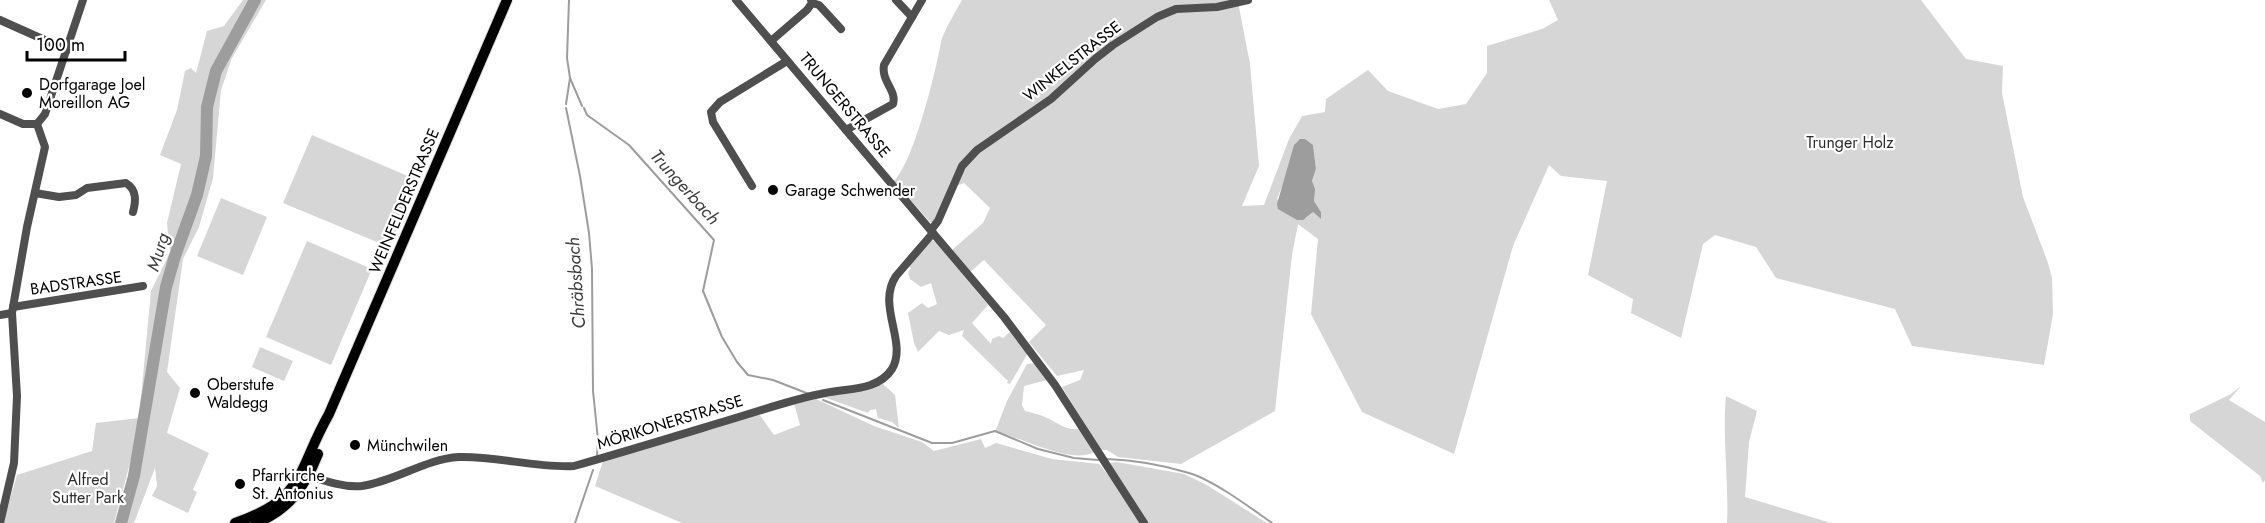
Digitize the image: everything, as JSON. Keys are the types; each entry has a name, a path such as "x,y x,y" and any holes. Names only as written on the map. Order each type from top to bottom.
{"main road":[{"name":"WEINFELDERSTRASSE","path":"235,523 258,521 283,499 305,474 507,0"}],"street":[{"path":"37,124 45,114 83,0"},
{"name":"TRUNGERSTRASSE","path":"736,0 932,231"},
{"path":"896,0 912,17"},
{"path":"846,130 893,104 894,99 884,80 883,68 922,0"},
{"name":"WINKELSTRASSE","path":"962,166 977,150 1051,99 1095,58 1157,17 1176,9 1217,7 1248,0"},
{"path":"771,41 807,10 811,2 819,5 841,29"},
{"path":"0,20 67,50"},
{"path":"752,186 713,122 711,112 720,102 788,61"},
{"path":"0,114 23,124 37,124"},
{"path":"0,523 3,500 14,463 16,411 13,310 27,227 45,147 37,124"},
{"name":"MÖRIKONERSTRASSE","path":"305,474 334,483 362,486 434,462 457,458 483,457 574,466 786,402 871,384 886,376 896,360 889,296 893,279 932,231 962,166"},
{"path":"35,193 59,197 76,195 87,188 126,183 134,190 133,212"},
{"path":"932,231 1004,317 1055,385 1144,523"},
{"name":"BADSTRASSE","path":"0,315 13,310 143,286"}],"green space":[{"name":"Alfred Sutter Park","path":"243,0 266,0 232,58 221,90 213,178 199,227 183,259 167,372 180,388 167,433 209,453 193,490 197,492 188,513 152,496 157,486 155,468 134,523 116,523 130,476 134,448 114,523 3,523 17,475 92,451 96,423 139,418 151,291 170,252 167,223 181,164 160,155 177,110 185,71 191,68 196,73 207,31 224,26"},
{"name":"Trunger Holz","path":"962,0 1241,0 1238,2 1250,64 1259,166 1242,206 1264,205 1289,139 1302,116 1325,112 1326,99 1368,70 1388,91 1438,109 1466,104 1487,73 1487,46 1542,29 1558,20 1549,0 1921,0 1966,59 2003,66 2002,93 2023,197 2052,278 2053,314 2044,365 1912,346 1895,309 1776,278 1756,247 1715,235 1703,244 1681,338 1631,313 1633,299 1588,275 1607,181 1561,176 1549,165 1513,246 1454,454 1362,412 1311,314 1318,239 1298,224 1292,255 1275,411 1181,464 1118,457 1107,450 1101,450 1062,387 1080,380 1084,370 1057,376 1029,342 1046,325 984,260 970,272 952,250 983,223 990,208 964,183 956,184 934,222 930,222 894,181 902,170 916,136 947,26","holes":["1313,145 1316,169 1312,181 1314,201 1321,212 1321,219 1313,212 1306,218 1277,199 1293,153"]},
{"path":"312,135 417,180 389,247 283,203"},
{"path":"221,198 267,217 243,275 197,256"},
{"path":"931,240 936,242 988,305 972,323 991,344 992,339 999,336 1003,338 1011,331 1028,353 1010,384 962,336 964,330 949,335 939,331 918,352 908,313 922,303 928,308 937,304 931,283 921,287 910,279 908,273 911,268 907,266"},
{"path":"307,241 372,269 331,365 266,337"},
{"path":"260,347 293,361 284,381 252,367"},
{"path":"1035,363 1047,380 1024,386 1022,405 1025,411 1043,416 1065,427 1079,429 1095,452 1084,455 1059,453 995,432 1007,401 1027,364"},
{"path":"883,384 895,395 899,428 892,422 878,418 876,409 868,413 821,396"},
{"path":"2241,386 2229,400 2265,422 2265,480 2263,483 2260,476 2190,421 2190,414 2231,394"},
{"path":"1726,396 1757,411 1749,442 1745,497 1831,523 1727,523"},
{"path":"814,398 874,426 922,442 934,451 981,439 985,448 996,443 1052,459 1099,464 1141,523 682,523 595,486 603,461 759,414 774,435 800,425 794,403"},
{"path":"1117,462 1184,474 1205,484 1267,523 1148,523 1110,463"}],"shaded area":[{"path":"1300,139 1305,139 1313,145 1316,169 1312,181 1315,189 1314,201 1321,212 1321,219 1313,212 1303,220 1297,220 1278,209 1277,204 1294,145"}],"waterway":[{"name":"Murg","path":"121,523 134,476 166,287 197,195 206,156 207,107 216,71 255,0"},
{"name":"Chräbsbach","path":"566,104 570,78 567,58 569,0"},
{"name":"Trungerbach","path":"570,78 582,106"},
{"name":"Chräbsbach","path":"566,108 589,233 597,457"},
{"name":"Trungerbach","path":"584,108 587,115 629,145 714,240 703,291 722,337 737,362 748,375 773,380 809,394"},
{"name":"Trungerbach","path":"823,400 932,443 952,443 995,431 1038,449 1074,458 1098,460"},
{"name":"Trungerbach","path":"1107,459 1159,465 1199,477 1232,495 1272,523"},
{"name":"Chräbsbach","path":"575,523 593,470"}],"place":[{"name":"Dorfgarage Joel Moreillon AG","path":"27,93"},
{"name":"Garage Schwender","path":"773,190"},
{"name":"Oberstufe Waldegg","path":"195,393"},
{"name":"Münchwilen","path":"355,445"},
{"name":"Pfarrkirche St. Antonius","path":"240,484"}]}
